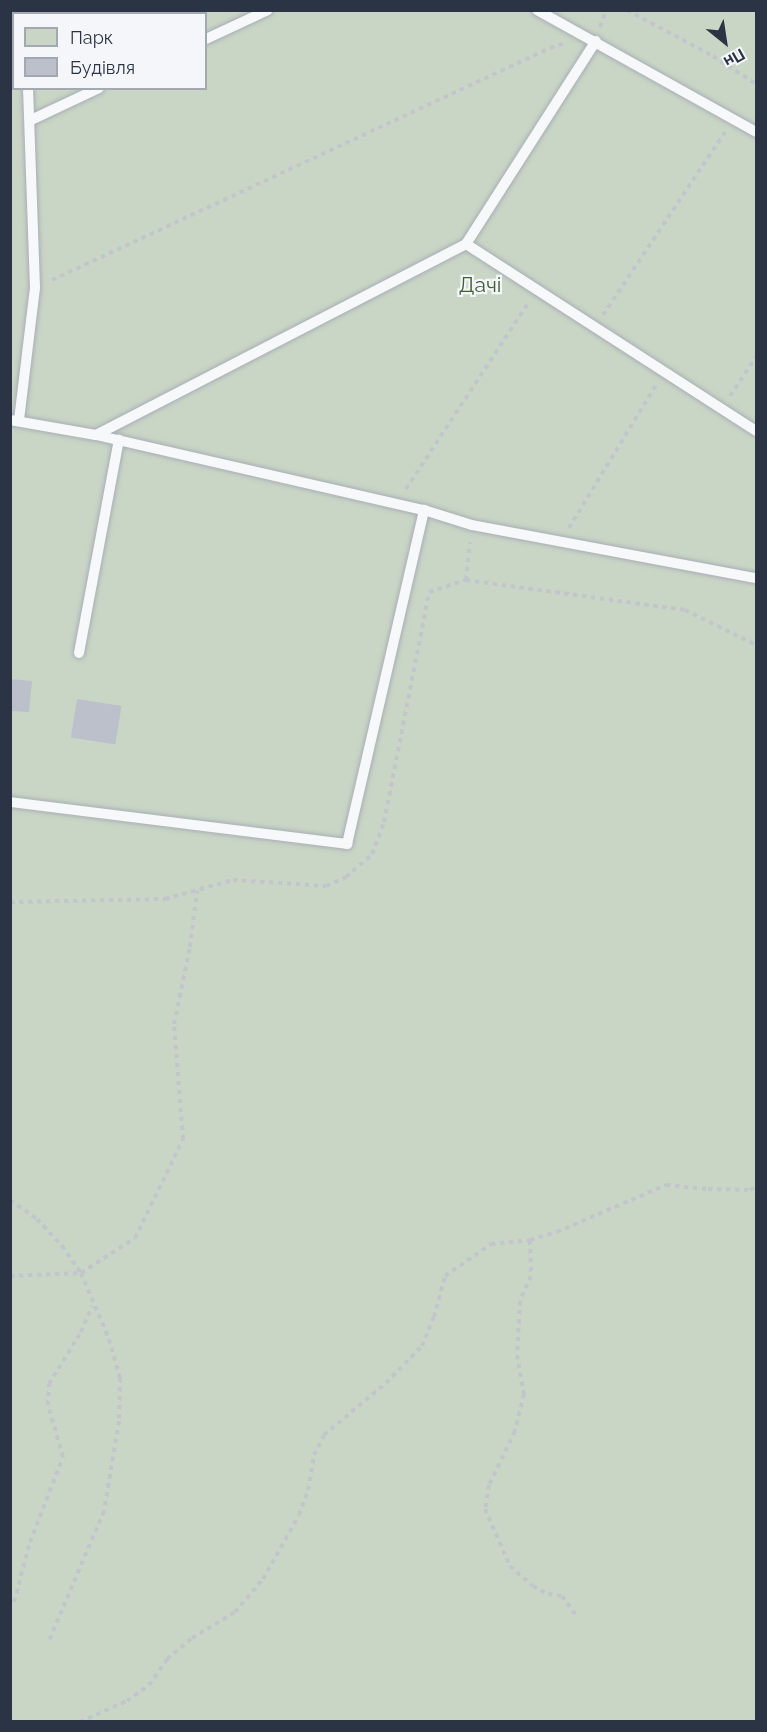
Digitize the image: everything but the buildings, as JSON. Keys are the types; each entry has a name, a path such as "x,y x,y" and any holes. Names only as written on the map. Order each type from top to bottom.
{"lane":[{"path":"207,39 268,10"},
{"path":"537,10 583,38 596,41 756,132"},
{"path":"96,435 466,244 596,41"},
{"path":"28,90 35,288 15,420 96,435 424,510 472,525 756,578"},
{"path":"31,120 95,90"},
{"path":"466,244 722,406 756,431"},
{"path":"80,653 119,441"},
{"path":"10,802 347,844 424,510"}],"path":[{"path":"627,10 713,56 756,84"},
{"path":"35,288 550,48 583,38"},
{"path":"596,326 734,119"},
{"path":"396,504 537,289"},
{"path":"722,406 756,357"},
{"path":"561,541 665,370"},
{"path":"466,580 472,525"},
{"path":"10,902 165,899 233,880 326,886 346,876 372,854 384,822 429,592 466,580 685,610 756,645"},
{"path":"10,1276 81,1273 135,1238 183,1138 174,1024 190,947 197,890"},
{"path":"80,1722 127,1701 148,1685 167,1659 192,1638 235,1612 263,1579 299,1515 308,1490 314,1455 324,1436 386,1383 422,1346 434,1317 445,1276 491,1244 530,1240 557,1232 666,1185 750,1190 756,1187"},
{"path":"10,1200 37,1219 62,1246 81,1273 109,1339 120,1378 119,1421 104,1511 48,1643"},
{"path":"530,1240 531,1275 520,1301 517,1355 524,1394 515,1431 489,1485 485,1509 510,1566 532,1586 549,1594 562,1596 577,1617"},
{"path":"14,1602 30,1542 63,1457 48,1405 49,1384 81,1332 93,1305"}],"green space":[{"name":"Дачі","path":"11,11 756,11 756,1721 11,1722"}]}
